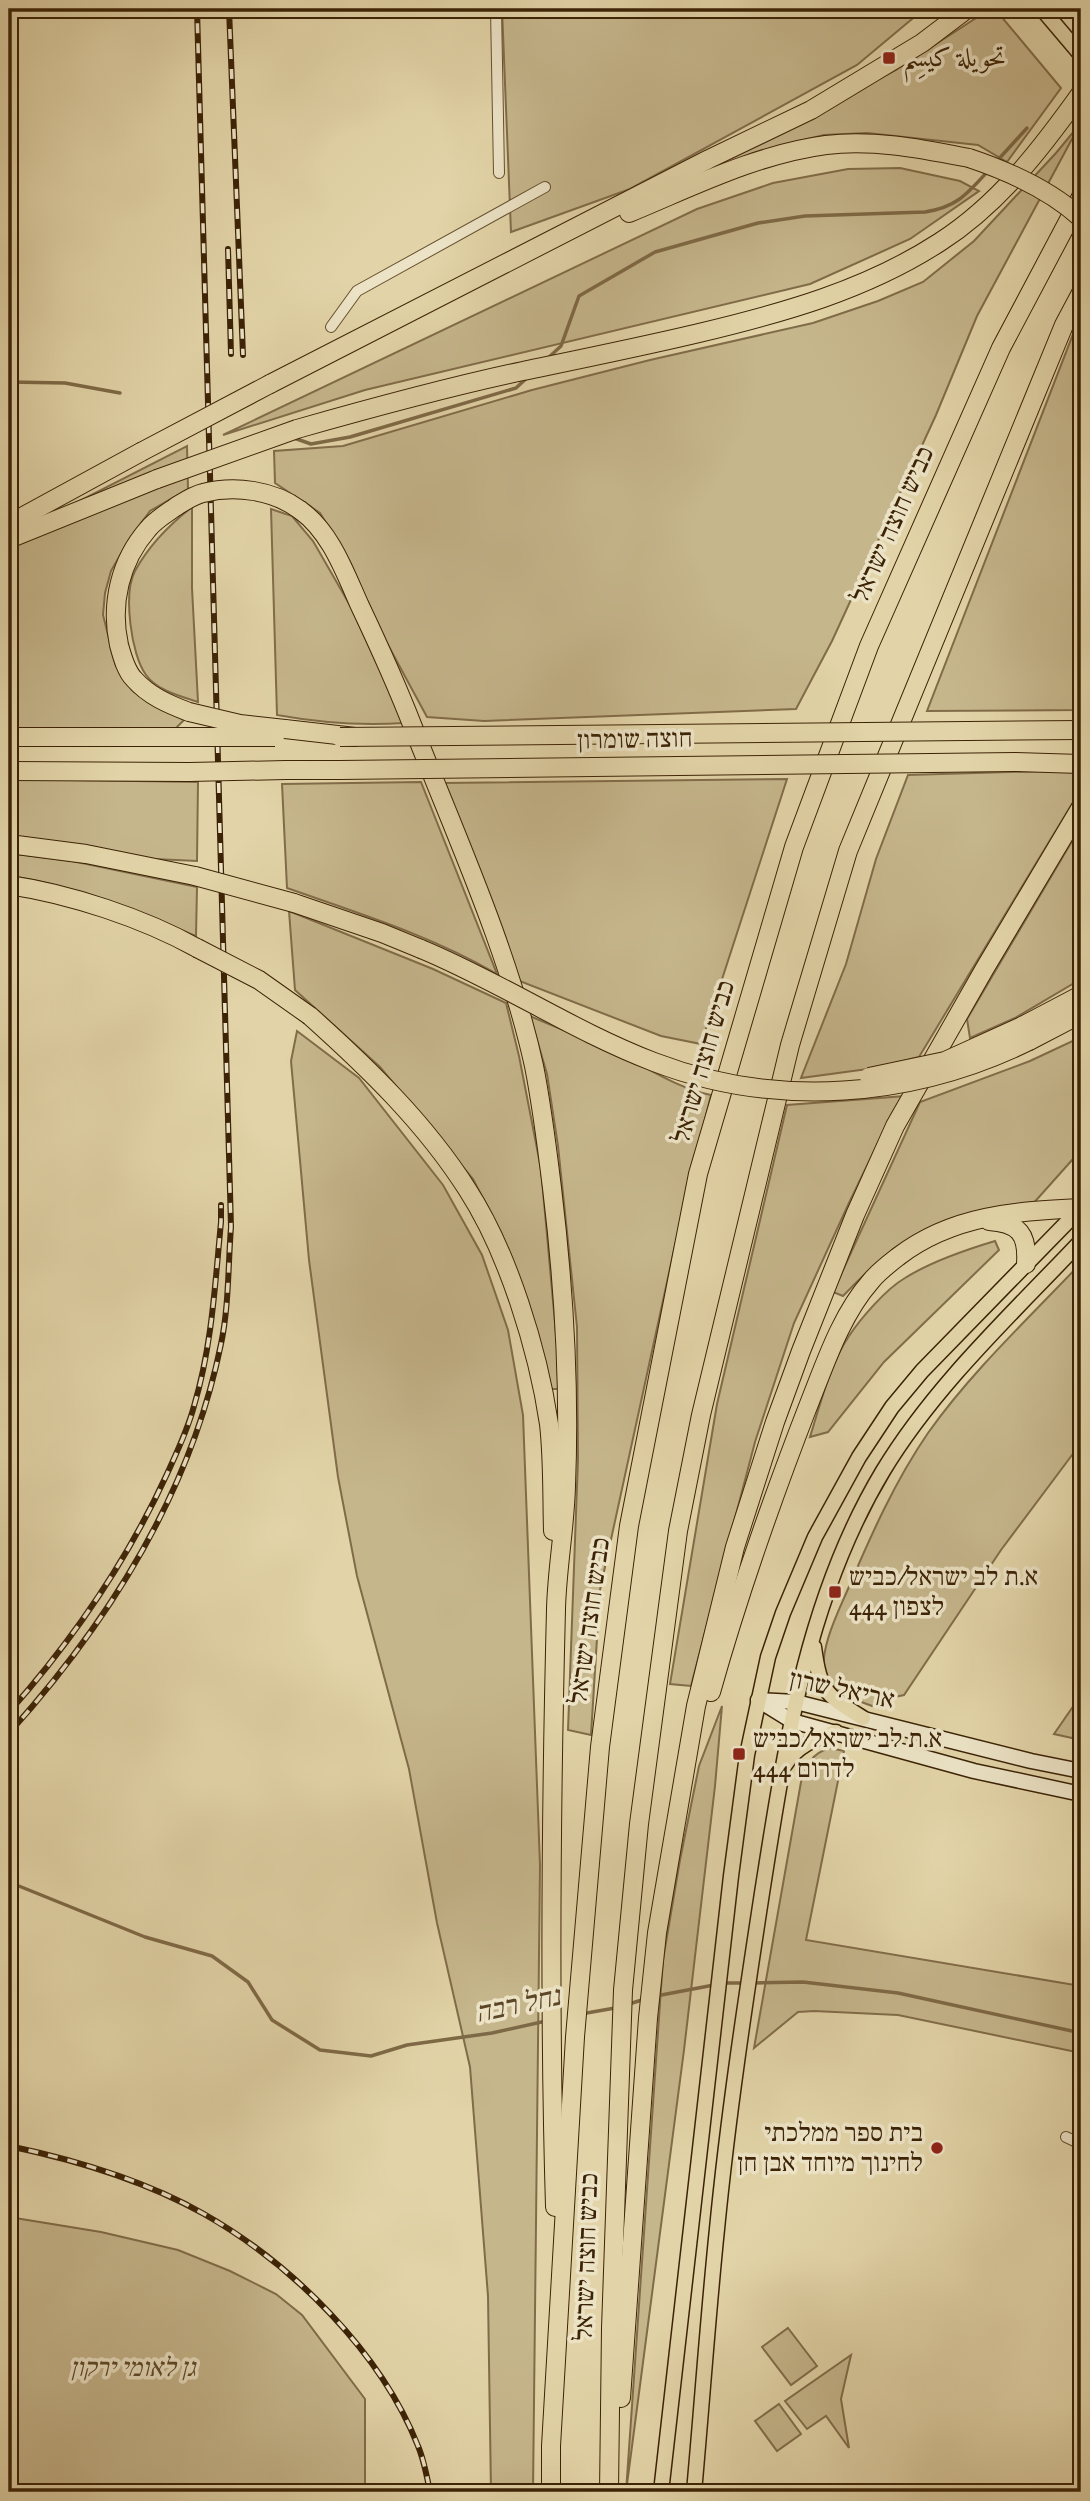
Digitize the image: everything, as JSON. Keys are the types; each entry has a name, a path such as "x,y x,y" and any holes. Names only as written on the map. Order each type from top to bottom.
{"highway":[{"path":"9,524 270,384 507,262 655,195 811,110 922,43 953,16 967,9"},
{"path":"9,539 157,479 297,429 512,373 634,348 808,305 878,277 941,242 990,204 1032,160 1081,93"},
{"path":"655,195 796,150 828,145 887,145 969,158 1011,174 1081,218"},
{"name":"כביש חוצה ישראל","path":"551,2492 551,2446 575,2038 600,1747 629,1526 698,1174 794,847 869,646 1001,348 1081,197"},
{"name":"כביש חוצה ישראל","path":"609,2492 611,2328 621,2023 639,1824 678,1531 701,1415 790,1045 848,850 1065,325 1081,293"},
{"path":"285,733 189,712 152,696 132,677 122,656 115,626 117,595 125,563 148,528 177,506 201,493 237,489 261,492 290,503 309,516 327,539 394,678 499,949 518,1007 534,1067 547,1147 566,1326 566,1490 556,1602"},
{"name":"חוצה שומרון","path":"9,737 191,737 285,733 345,737 1081,730"},
{"name":"חוצה שומרון","path":"9,771 189,772 1015,762 1081,764"},
{"path":"615,2492 648,2018 657,1933 696,1706 736,1547 775,1422 855,1215 895,1126 1081,807"},
{"path":"9,844 86,854 195,876 294,903 382,933 452,961 641,1056 683,1072 744,1086 796,1092 881,1087 929,1079 982,1061 1081,995"},
{"path":"9,885 127,917 197,948 259,981 310,1016 392,1093 431,1139 468,1189 492,1235 528,1332 541,1380 549,1427 556,1602 550,2041 558,2328"},
{"path":"1026,1033 1081,1014"},
{"path":"680,1803 718,1667 763,1526 817,1384 845,1321 871,1280 901,1255 933,1237 971,1221 1010,1212 1081,1208"},
{"path":"971,1221 1004,1223 1019,1231 1026,1244 1026,1264"}],"main road":[{"path":"1042,9 1081,55"},
{"path":"661,2492 715,2001 747,1755 768,1657 815,1536 859,1457 892,1407 922,1371 1081,1208"},
{"path":"694,2492 717,2227 745,2002 792,1721 820,1609 848,1540 882,1473 910,1430 941,1390 1081,1241"},
{"path":"812,1637 820,1681 834,1700 863,1718"},
{"name":"אריאל שרון","path":"758,1700 796,1702 1081,1771"},
{"name":"אריאל שרון","path":"758,1700 792,1721 974,1770 1081,1794"},
{"path":"783,1769 796,1751 821,1736 836,1732"}],"street":[{"path":"496,9 499,173"},
{"path":"331,327 358,291 545,187"},
{"path":"1066,2137 1081,2144"}],"green space":[{"path":"502,9 924,9 857,65 630,189 511,232"},
{"path":"990,9 995,9 1061,88 1007,162 978,145 867,133 824,135 776,147 696,174 896,70"},
{"path":"1080,124 977,316 936,415 832,641 796,709 484,721 427,717 381,632 350,562 320,513 275,483 274,451 343,446 532,390 813,323 878,301 923,282 974,241"},
{"path":"900,168 960,181 979,191 910,239 810,284 365,390 223,435 697,209 773,183 848,169"},
{"path":"1081,315 1081,710 927,711 1077,324"},
{"path":"187,446 188,489 150,511 130,538 111,571 103,615 116,666 132,690 151,704 184,720 175,729 9,731 9,537"},
{"path":"192,507 192,588 198,702 163,689 146,675 136,653 129,608 131,581 135,571 160,536"},
{"path":"271,509 292,516 313,541 351,607 404,723 340,723 277,715"},
{"path":"1081,770 1081,789 919,1057 875,1068 801,1078 846,964 876,859 908,775"},
{"path":"9,779 198,782 197,861 154,859 9,836"},
{"path":"787,779 701,1044 661,1036 517,980 443,783"},
{"path":"421,782 497,974 421,937 287,888 282,784"},
{"path":"1081,826 1081,979 1015,1018 970,1038 967,1019"},
{"path":"9,853 72,861 197,887 196,936 80,892 9,876"},
{"path":"289,911 433,969 506,1003 541,1169 561,1389 549,1389 539,1338 528,1301 497,1225 473,1179 380,1067 295,990"},
{"path":"530,1016 678,1084 711,1095 674,1250 600,1590 591,1735 568,1730 578,1459 577,1327 558,1146 547,1074"},
{"path":"297,1031 359,1078 443,1185 482,1255 508,1330 523,1415 540,1865 533,2492 491,2492 488,2296 470,2067 437,1923 409,1769 357,1576 338,1477 309,1260 291,1061"},
{"path":"1081,1037 1081,1150 1031,1206 972,1213 935,1225 885,1256 843,1296 833,1292 920,1102 1030,1061"},
{"path":"906,1096 877,1145 794,1323 755,1442 691,1686 670,1684 717,1404 787,1105"},
{"path":"995,1241 999,1250 884,1362 828,1432 810,1437 836,1359 849,1336 874,1304 898,1283 926,1266"},
{"path":"1081,1263 1081,1443 1001,1550 904,1695 880,1700 872,1706 844,1695 828,1682 824,1654 835,1619 894,1489 928,1433 963,1388"},
{"path":"1081,1695 1081,1740 1054,1734"},
{"path":"722,1706 684,2050 626,2492 663,1960 699,1766"},
{"path":"830,1748 844,1751 806,1940 1081,1986 1081,2053 898,2015 814,2011 798,2012 754,2048 801,1782 811,1760"},
{"name":"גן לאומי ירקון","path":"9,2217 101,2232 178,2250 230,2271 276,2294 302,2315 365,2399 365,2492 9,2492"},
{"path":"788,2328 817,2366 791,2385 762,2347"},
{"path":"851,2355 841,2399 849,2448 826,2416 807,2429 785,2401"},
{"path":"779,2404 801,2434 777,2451 755,2421"}],"waterway":[{"path":"996,162 1027,128"},
{"path":"547,359 561,346 579,296 655,252 758,223 805,216 936,210 961,198 988,171"},
{"path":"294,438 311,444 350,437 516,388 529,376"},
{"path":"9,382 65,383 120,393"},
{"name":"נחל רבה","path":"9,1882 145,1937 212,1956 248,1982 272,2020 320,2050 371,2056 407,2045 492,2033 546,2021"},
{"name":"נחל רבה","path":"753,1983 803,1982 898,1993 1081,2033"},
{"name":"נחל רבה","path":"721,1983 745,1983"},
{"name":"נחל רבה","path":"656,1996 714,1985"},
{"name":"נחל רבה","path":"629,2004 645,1999"},
{"name":"נחל רבה","path":"581,2014 615,2008"}],"railway":[{"path":"9,1733 46,1690 112,1600 167,1503 189,1452 207,1399 226,1315 231,1227 197,9"},
{"path":"229,9 243,355"},
{"path":"228,249 231,354"},
{"path":"9,1712 55,1657 97,1599 134,1538 182,1440 192,1415 209,1338 221,1205"},
{"path":"9,2146 84,2165 158,2191 204,2214 269,2258 330,2314 357,2344 381,2377 402,2411 418,2446 430,2492"}],"place":[{"name":"تحويلة كيسِم","path":"889,58"},
{"name":"א.ת לב ישראל/כביש 444 לצפון","path":"835,1592"},
{"name":"א.ת לב ישראל/כביש 444 לדרום","path":"739,1754"},
{"name":"בית ספר ממלכתי לחינוך מיוחד אבן חן","path":"937,2148"}]}
